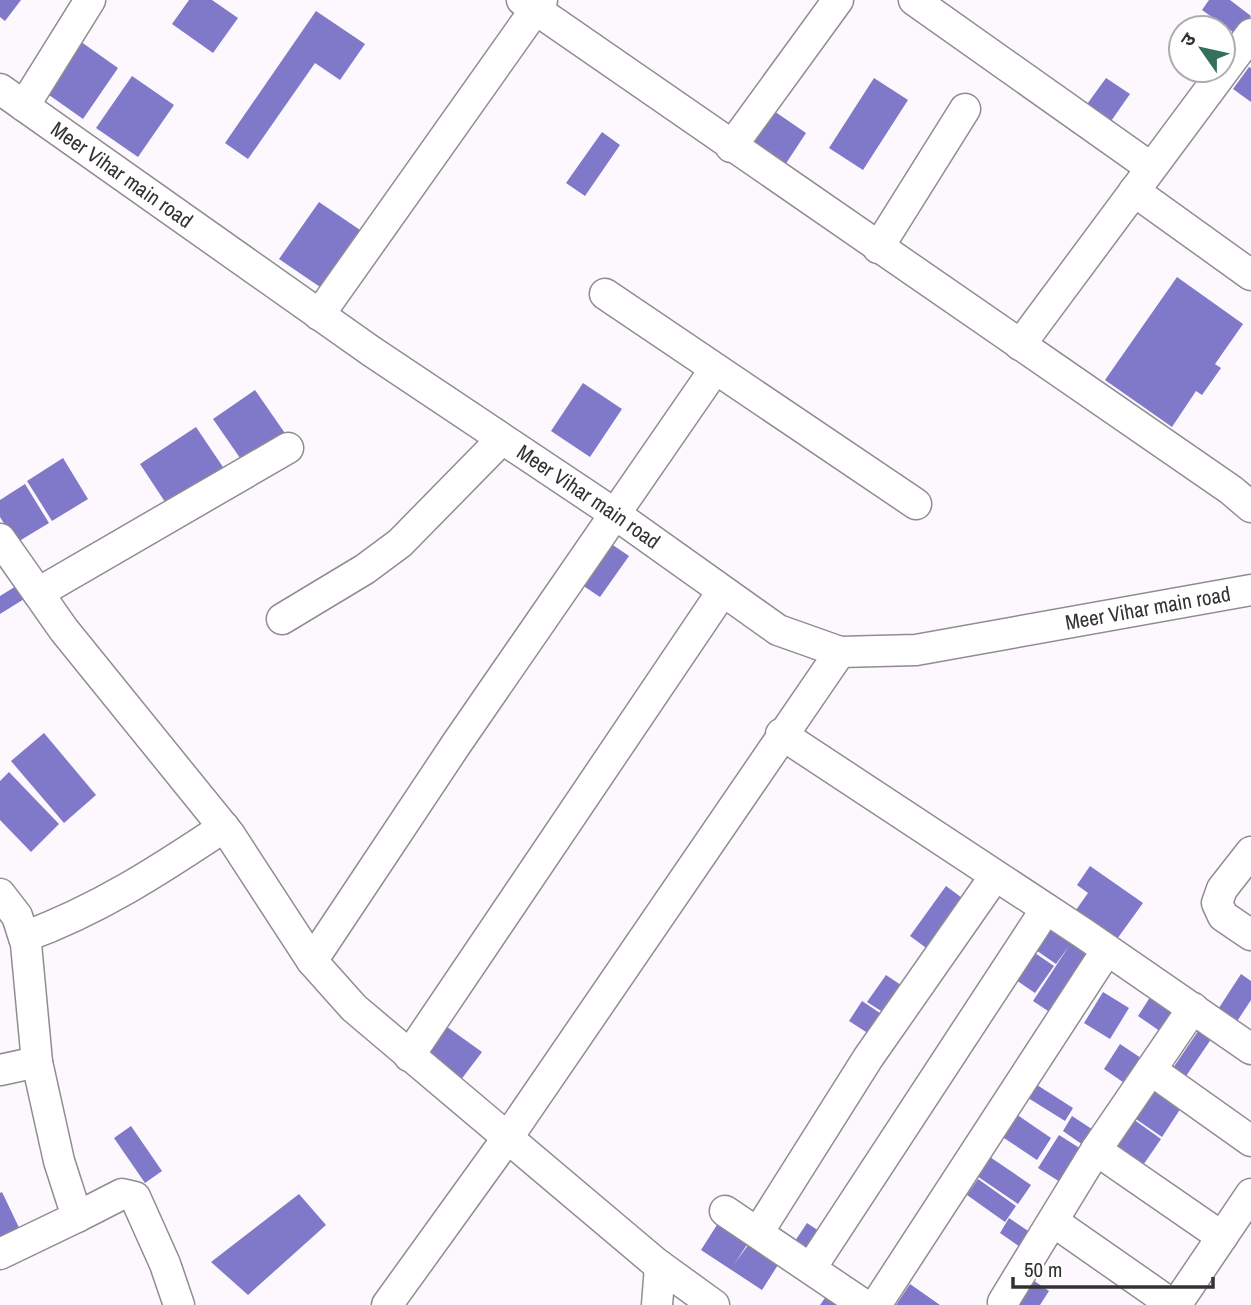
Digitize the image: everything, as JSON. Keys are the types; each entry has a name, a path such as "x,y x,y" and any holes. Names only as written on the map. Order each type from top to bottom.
{"street":[{"path":"24,106 90,0"},
{"path":"731,147 838,0"},
{"path":"914,0 1142,179 1251,275"},
{"path":"319,315 533,3 731,147 1231,490 1251,507"},
{"path":"1020,345 1142,179 1246,50"},
{"name":"Meer Vihar main road","path":"0,89 319,315 615,514 778,631 840,652 916,650 1251,590"},
{"path":"878,248 965,109"},
{"path":"605,294 916,503"},
{"path":"312,961 457,743 715,369"},
{"path":"282,619 365,569 400,543 502,439"},
{"path":"38,593 288,448"},
{"path":"0,539 38,593 224,827 312,961 354,1008 506,1140 660,1266 714,1305"},
{"path":"410,1056 722,592"},
{"path":"387,1305 506,1140 688,876 781,734 840,652"},
{"path":"781,734 1194,1008 1251,1049"},
{"path":"24,937 56,925 129,890 224,827"},
{"path":"1251,852 1222,889 1217,903 1223,916 1251,935"},
{"path":"759,1231 869,1058 995,876"},
{"path":"0,894 17,916 24,937 37,1062 59,1161 77,1217"},
{"path":"811,1268 1046,909"},
{"path":"876,1305 1107,950"},
{"path":"1004,1304 1096,1150 1194,1008"},
{"path":"0,1070 37,1062"},
{"path":"1151,1070 1251,1141"},
{"path":"1096,1150 1222,1237"},
{"path":"0,1254 122,1194 135,1197 165,1264 179,1305"},
{"path":"1054,1222 1174,1305 1251,1194"},
{"path":"725,1211 759,1231 864,1305"},
{"path":"657,1305 660,1266"}],"building":[{"path":"0,0 21,0 5,21 0,17"},
{"path":"189,0 212,0 238,18 213,53 172,24"},
{"path":"1209,0 1230,0 1251,16 1237,35 1237,14 1208,14 1202,10"},
{"path":"316,11 365,44 340,80 315,63 248,159 225,143"},
{"path":"77,39 118,68 83,119 42,90"},
{"path":"1249,67 1251,68 1251,102 1233,89"},
{"path":"132,76 174,105 138,157 96,128"},
{"path":"874,78 908,100 863,170 829,148"},
{"path":"1106,78 1130,94 1109,124 1085,107"},
{"path":"774,111 806,133 785,165 752,144"},
{"path":"602,132 620,145 585,196 566,183"},
{"path":"319,202 363,232 323,289 279,259"},
{"path":"1177,277 1243,324 1215,364 1221,368 1202,395 1196,391 1172,427 1105,380"},
{"path":"583,383 622,409 590,457 551,431"},
{"path":"255,390 289,439 247,468 213,419"},
{"path":"196,427 227,473 171,511 140,464"},
{"path":"63,458 88,499 52,521 27,481"},
{"path":"25,484 49,523 16,543 0,517 0,500"},
{"path":"604,539 629,556 600,597 576,581"},
{"path":"21,583 29,596 0,614 0,596"},
{"path":"44,733 96,795 64,823 11,761"},
{"path":"9,772 59,824 31,852 0,820 0,781"},
{"path":"1090,866 1143,903 1112,946 1071,917 1088,893 1077,885"},
{"path":"946,886 969,903 933,953 910,936"},
{"path":"1053,921 1100,953 1057,1017 1033,1001 1069,946 1056,964 1033,948"},
{"path":"1032,951 1054,966 1035,993 1013,978"},
{"path":"1241,974 1251,981 1251,1000 1234,1026 1215,1014"},
{"path":"886,975 907,989 889,1016 867,1002"},
{"path":"1154,991 1184,1011 1167,1036 1138,1016"},
{"path":"1103,992 1129,1008 1110,1039 1084,1023"},
{"path":"862,1001 889,1019 877,1039 849,1021"},
{"path":"436,1019 482,1052 457,1085 412,1052"},
{"path":"1205,1021 1218,1029 1184,1079 1171,1071"},
{"path":"1120,1044 1150,1064 1133,1089 1104,1069"},
{"path":"1034,1083 1073,1108 1065,1121 1025,1096"},
{"path":"1153,1089 1181,1108 1162,1137 1133,1117"},
{"path":"1013,1112 1051,1138 1037,1160 998,1134"},
{"path":"1072,1116 1104,1137 1093,1152 1063,1131"},
{"path":"1133,1119 1161,1139 1139,1171 1111,1151"},
{"path":"131,1126 162,1171 145,1183 114,1138"},
{"path":"1059,1135 1089,1154 1068,1187 1038,1168"},
{"path":"990,1157 1031,1185 1018,1204 977,1176"},
{"path":"978,1179 1016,1206 1005,1222 967,1195"},
{"path":"2,1192 24,1238 0,1249 0,1193"},
{"path":"299,1194 326,1225 248,1295 211,1262"},
{"path":"722,1217 752,1237 735,1263 754,1237 783,1257 762,1290 701,1250"},
{"path":"1009,1218 1040,1239 1030,1254 1000,1233"},
{"path":"807,1223 831,1239 817,1260 793,1244"},
{"path":"1027,1276 1049,1291 1040,1305 1021,1305 1012,1299"},
{"path":"910,1284 940,1305 896,1305"},
{"path":"832,1288 857,1305 820,1305"}]}
